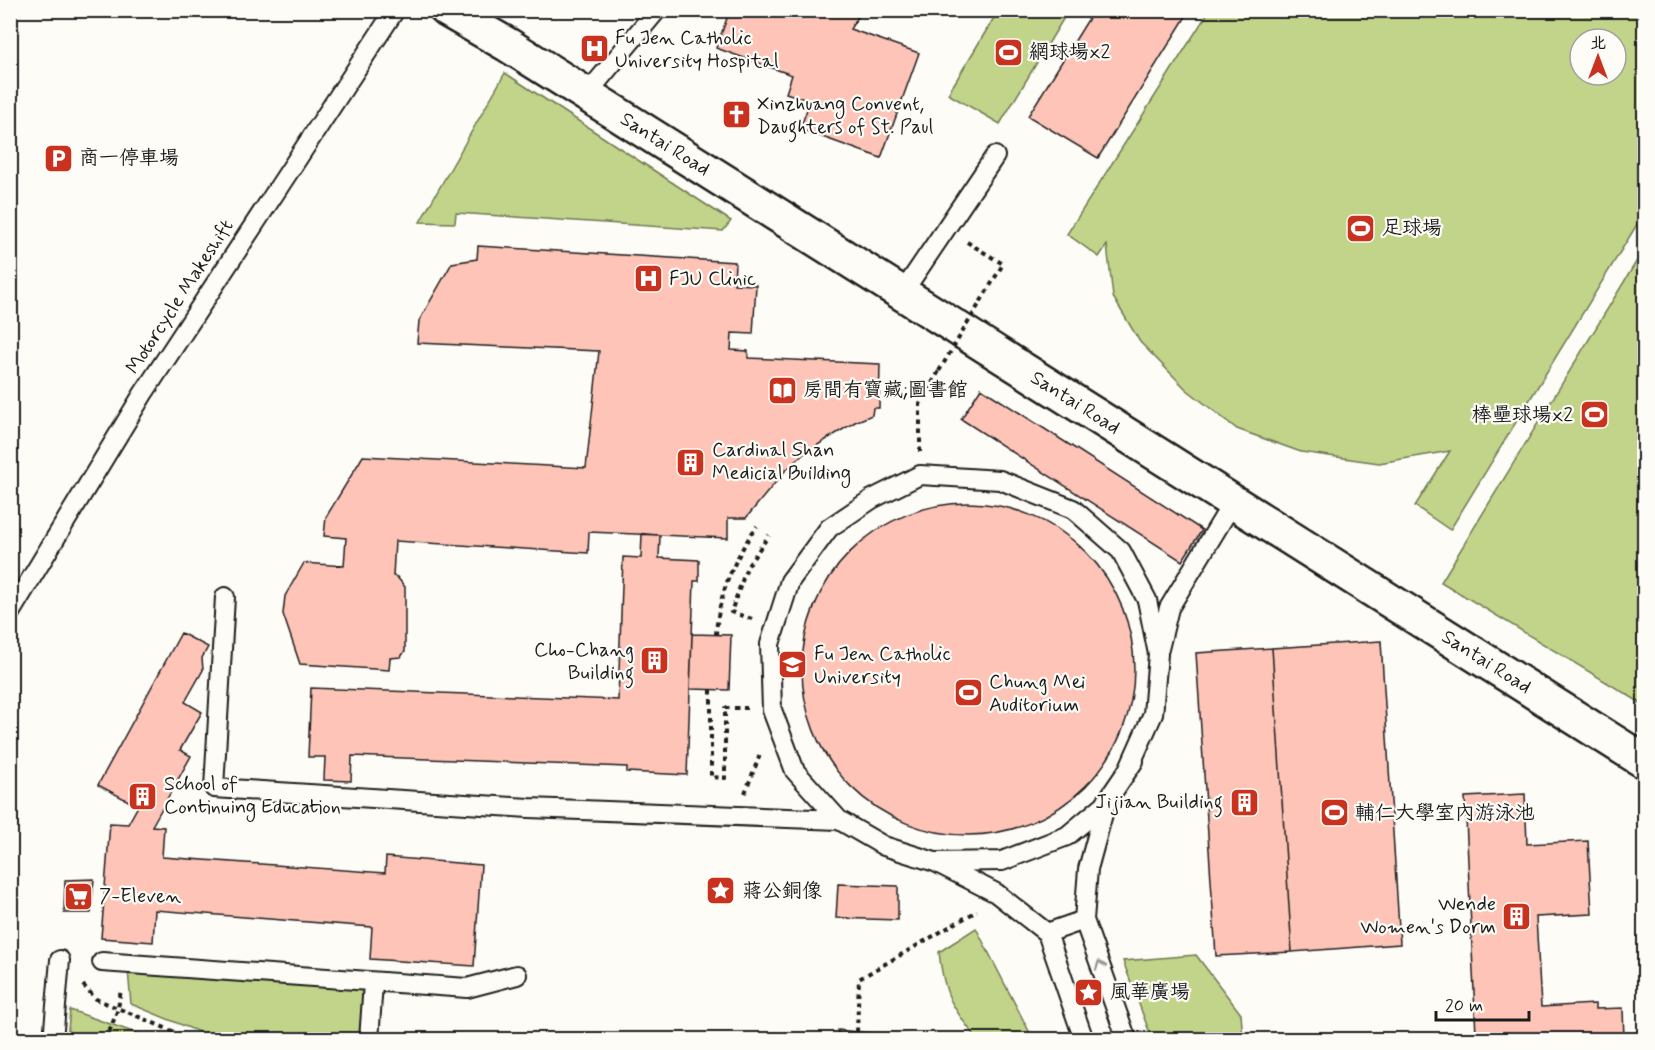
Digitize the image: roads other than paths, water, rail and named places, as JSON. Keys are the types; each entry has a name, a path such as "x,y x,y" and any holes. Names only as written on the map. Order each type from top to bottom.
{"street":[{"name":"Santai Road","path":"447,10 508,45 814,240 903,292 1644,761"}],"lane":[{"name":"Motorcycle Makeshift","path":"10,613 143,394 395,10"},
{"path":"586,95 657,10"},
{"path":"903,292 995,156"},
{"path":"1084,1040 1047,933 996,893 935,862 884,846 839,820 795,771 772,710 770,644 790,581 829,528 872,499 920,475 1000,480 1073,510 1121,552 1147,600 1158,654"},
{"path":"935,862 1002,861 1067,836 1104,805 1134,761 1153,714 1158,654 1169,608 1233,502"},
{"path":"225,597 214,788 529,815 839,820"},
{"path":"1104,805 1088,869 1084,920 1127,1040"},
{"path":"1047,933 1084,920"},
{"path":"53,1040 60,960"},
{"path":"102,962 467,988 517,975"},
{"path":"369,1040 373,983"}],"place":[{"name":"Fu Jen Catholic University Hospital","path":"594,49"},
{"name":"網球場x2","path":"1008,52"},
{"name":"Xinzhuang Convent, Daughters of St. Paul","path":"736,115"},
{"name":"商一停車場","path":"58,158"},
{"name":"足球場","path":"1361,228"},
{"name":"FJU Clinic","path":"648,279"},
{"name":"房間有寶藏;圖書館","path":"782,390"},
{"name":"棒壘球場x2","path":"1594,415"},
{"name":"Cardinal Shan Medicial Building","path":"691,462"},
{"name":"Cho-Chang Building","path":"655,661"},
{"name":"Fu Jen Catholic University","path":"793,665"},
{"name":"Chung Mei Auditorium","path":"968,693"},
{"name":"School of Continuing Education","path":"143,796"},
{"name":"Jijian Building","path":"1244,802"},
{"name":"輔仁大學室內游泳池","path":"1334,813"},
{"name":"蔣公銅像","path":"721,891"},
{"name":"7-Eleven","path":"78,896"},
{"name":"Wende Women's Dorm","path":"1517,916"},
{"name":"風華廣場","path":"1089,992"}]}
